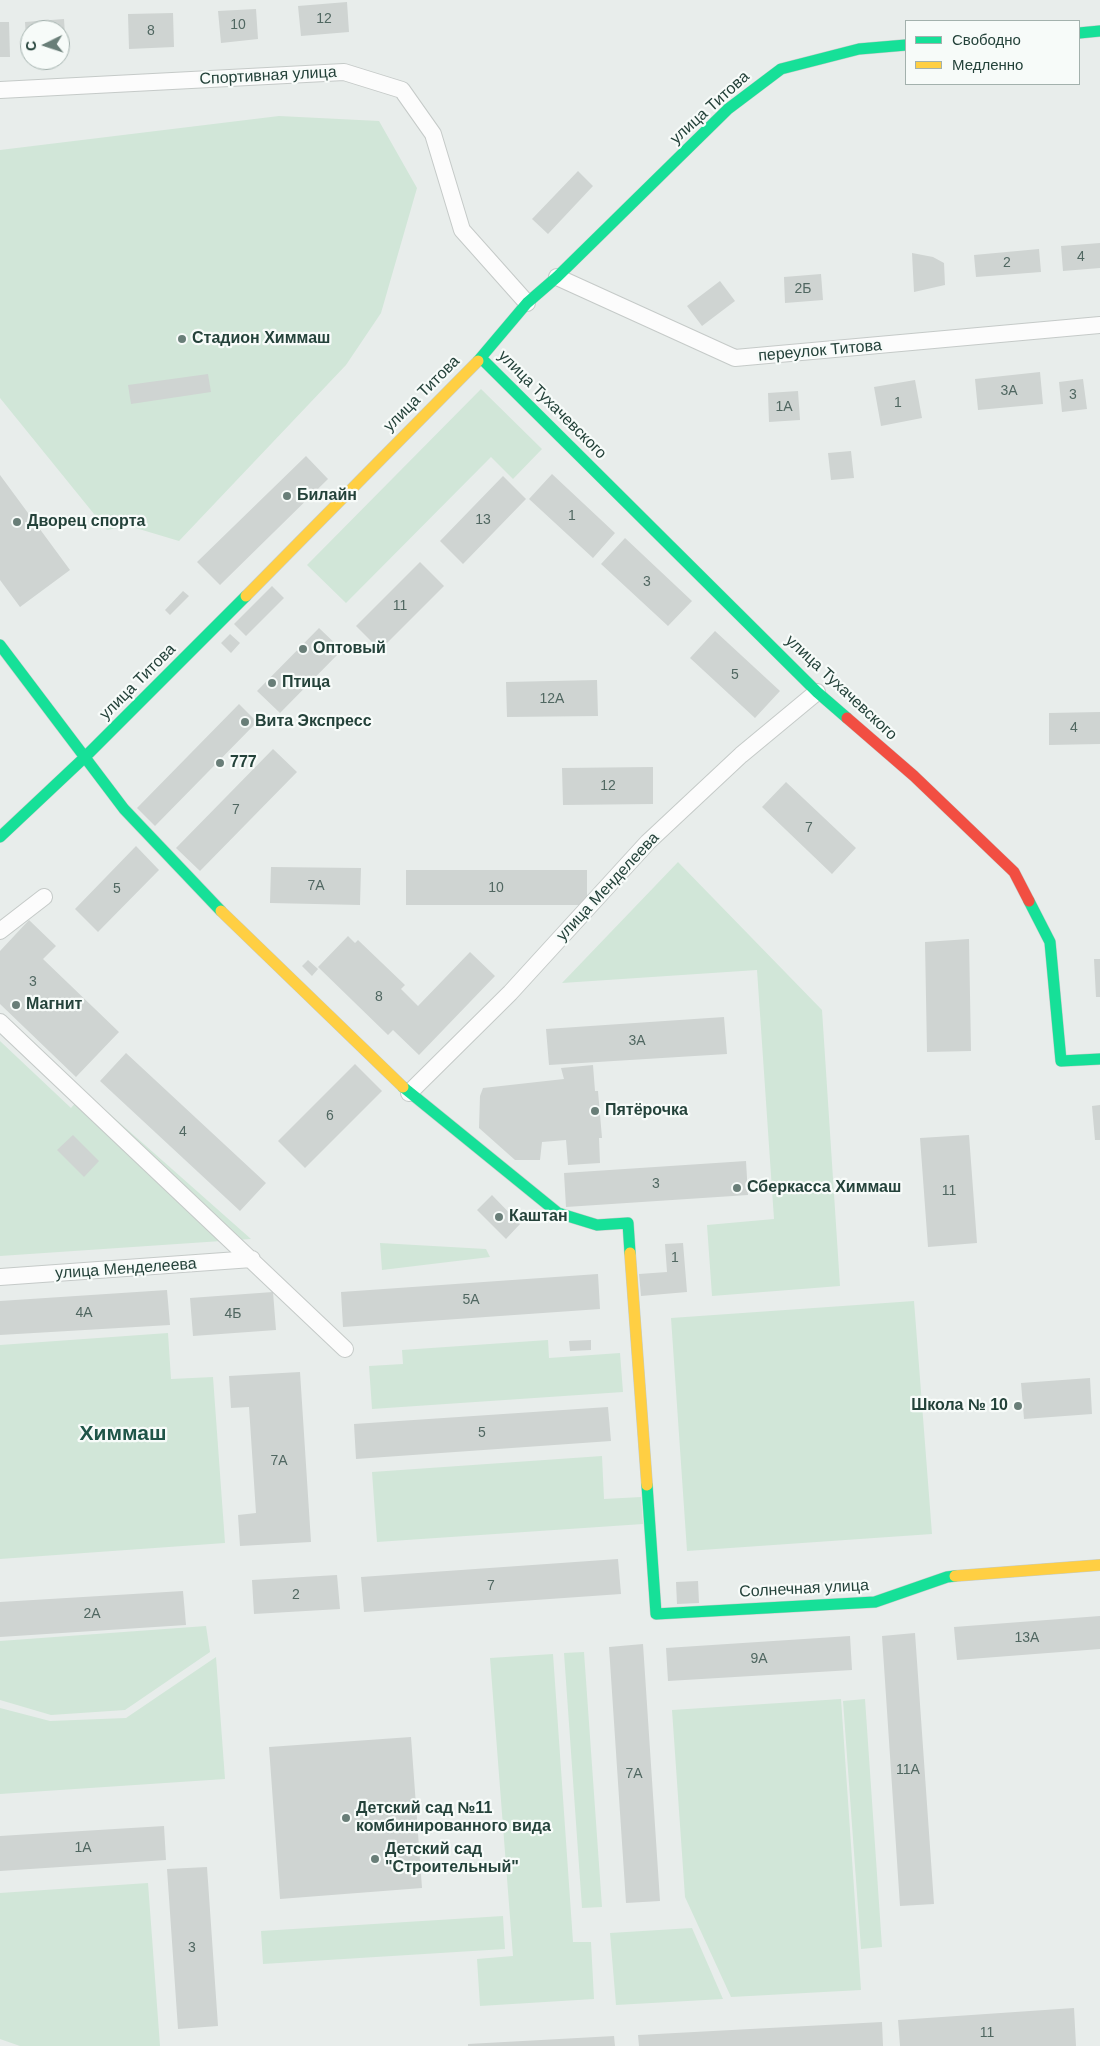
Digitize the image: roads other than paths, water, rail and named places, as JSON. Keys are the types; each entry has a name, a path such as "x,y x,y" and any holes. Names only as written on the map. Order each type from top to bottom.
{"street":[{"path":"1080,33 1100,31"},
{"name":"улица Титова","path":"0,838 85,757 481,358 527,303 557,277 728,109 781,69 859,49 905,45"},
{"name":"Спортивная улица","path":"0,90 344,72 402,90 433,134 462,230 527,303"},
{"name":"переулок Титова","path":"557,277 735,358 1100,325"},
{"name":"улица Тухачевского","path":"481,358 817,692 914,776 1014,872 1050,942 1062,1061 1100,1059"},
{"path":"0,645 124,809 216,906 409,1093"},
{"name":"улица Менделеева","path":"409,1093 510,993 648,842 741,755 817,692"},
{"path":"0,931 44,897"},
{"path":"0,1022 345,1349"},
{"name":"Солнечная улица","path":"409,1093 558,1213 597,1225 628,1223 656,1614 875,1602 947,1577 1100,1565"},
{"name":"улица Менделеева","path":"0,1278 252,1259"}],"place":[{"name":"Стадион Химмаш","path":"182,339"},
{"name":"Билайн","path":"287,496"},
{"name":"Дворец спорта","path":"17,522"},
{"name":"Оптовый","path":"303,649"},
{"name":"Птица","path":"272,683"},
{"name":"Вита Экспресс","path":"245,722"},
{"name":"777","path":"220,763"},
{"name":"Магнит","path":"16,1005"},
{"name":"Пятёрочка","path":"595,1111"},
{"name":"Сберкасса Химмаш","path":"737,1188"},
{"name":"Каштан","path":"499,1217"},
{"name":"Школа № 10","path":"1018,1406"},
{"name":"Детский сад №11 комбинированного вида","path":"346,1818"},
{"name":"Детский сад \"Строительный\"","path":"375,1859"}],"district":[{"name":"Химмаш","path":"123,1434"}]}
